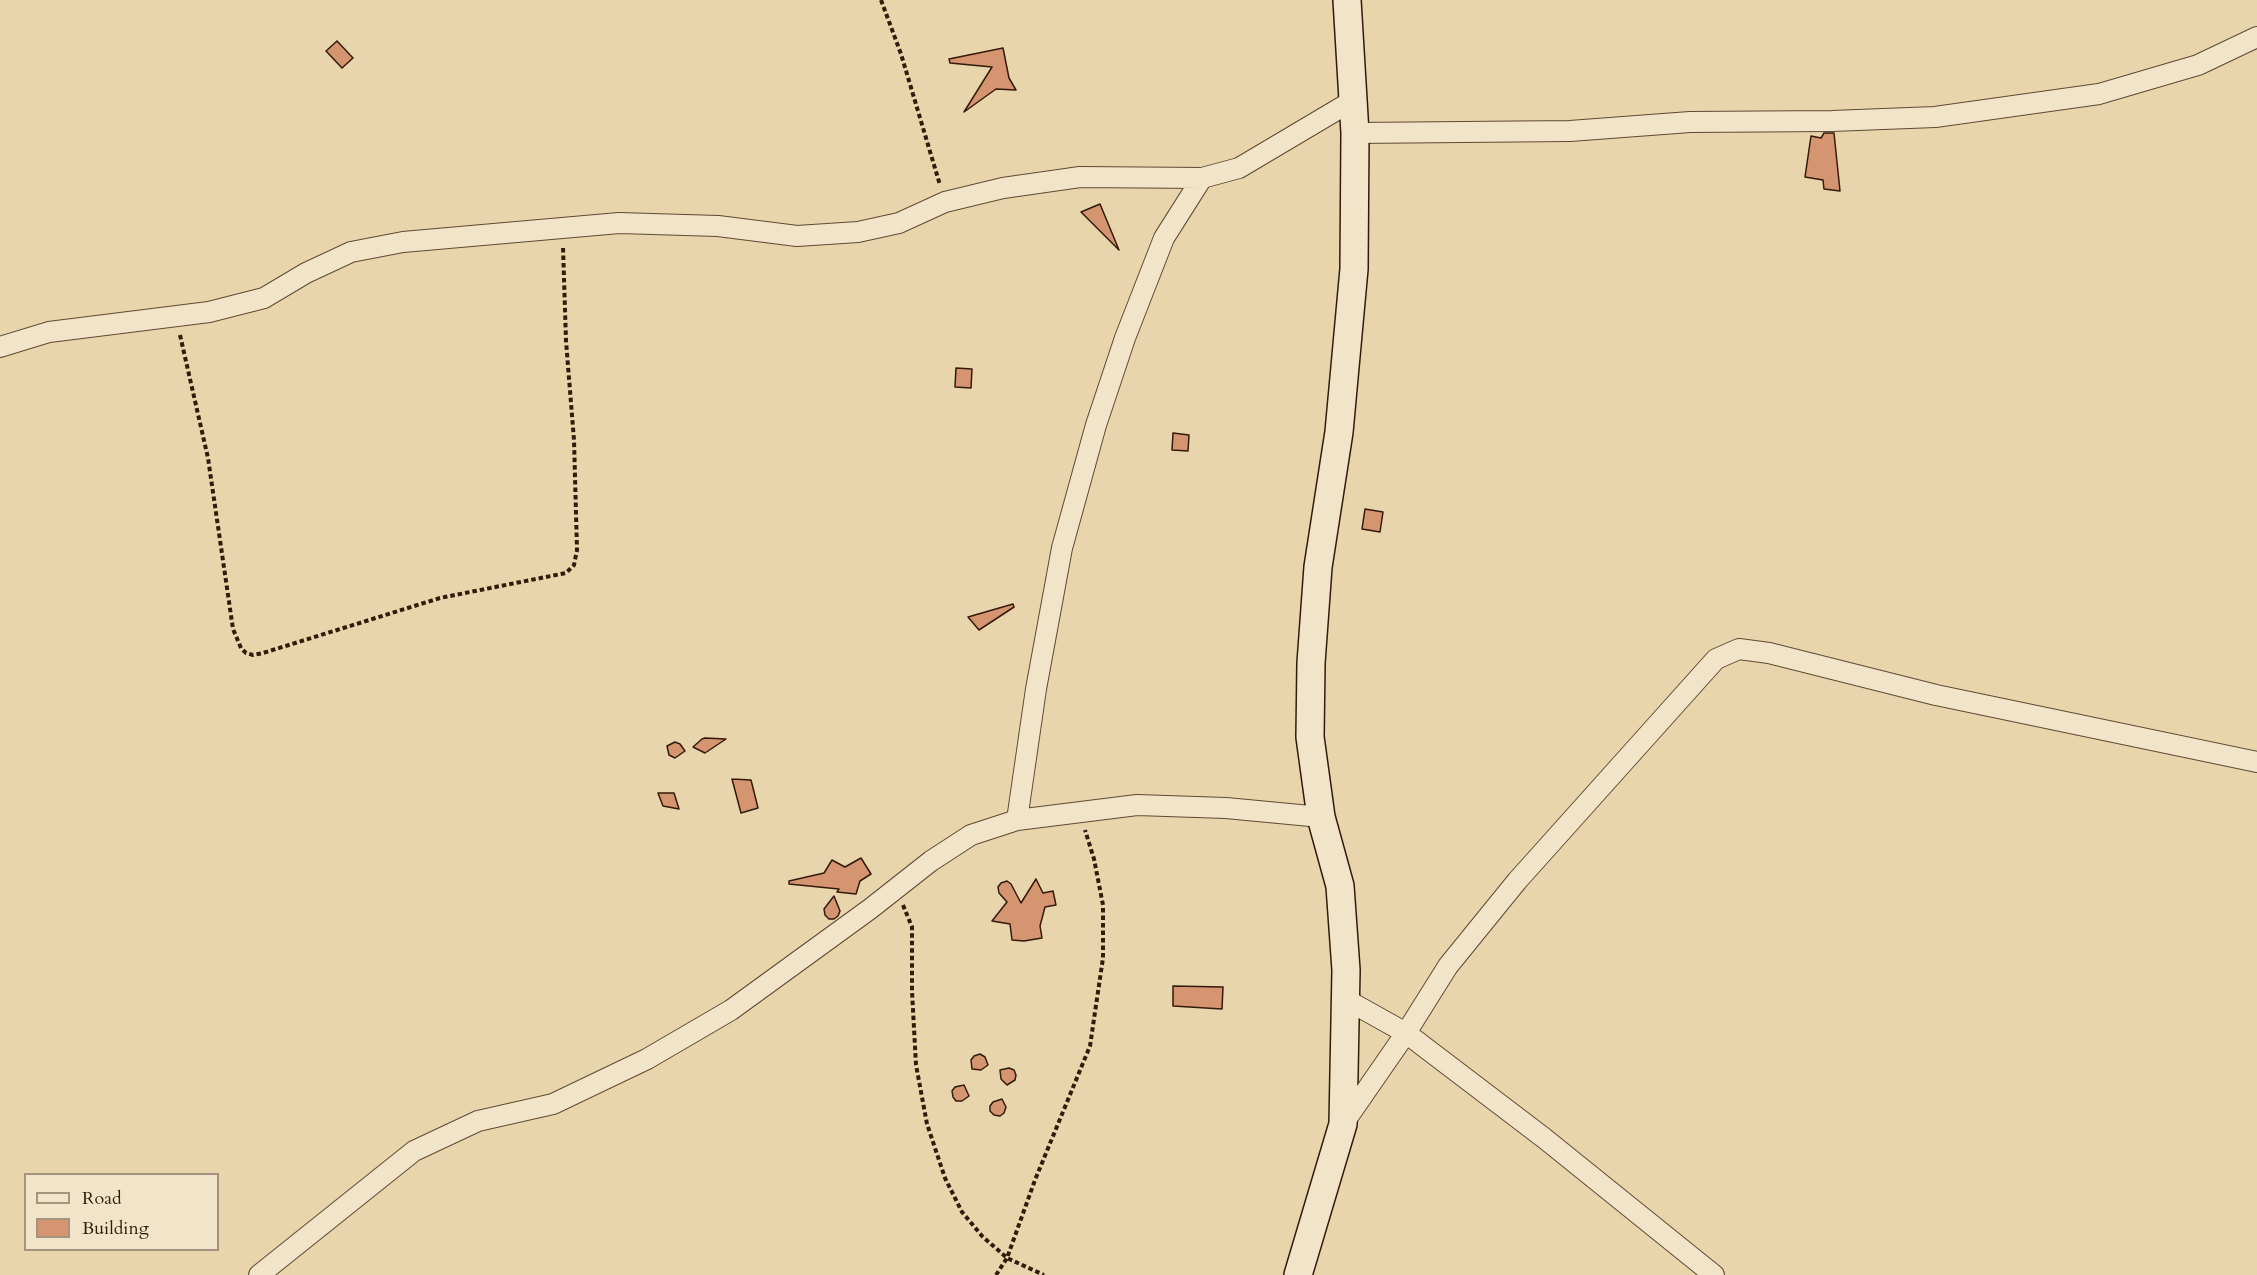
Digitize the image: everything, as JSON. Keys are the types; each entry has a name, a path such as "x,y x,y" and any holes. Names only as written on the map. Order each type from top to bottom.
{"street":[{"path":"1298,1275 1343,1124 1346,970 1340,886 1321,817 1310,736 1311,663 1318,567 1339,432 1354,269 1355,134 1347,0"},
{"path":"1355,134 1570,131 1690,122 1832,121 1935,117 2099,94 2198,65 2257,37"},
{"path":"0,347 49,332 209,312 264,298 306,273 351,252 403,242 619,223 718,226 797,236 858,232 899,223 945,202 1003,188 1080,177 1202,178 1239,168 1353,101"},
{"path":"1017,820 1036,689 1062,548 1096,425 1125,338 1164,238 1202,178"},
{"path":"1343,1124 1406,1034 1448,966 1516,881 1716,658 1738,649 1769,653 1936,695 2257,762"},
{"path":"259,1275 414,1151 478,1121 553,1104 647,1059 731,1010 931,861 971,835 1017,820 1137,805 1226,808 1321,817"},
{"path":"1345,999 1406,1034 1544,1138 1714,1275"}],"path":[{"path":"881,0 901,54 945,202"},
{"path":"176,316 208,458 233,629 241,648 246,653 253,655 263,653 440,598 566,573 574,565 578,550 562,229"},
{"path":"996,1275 1008,1258 1035,1179 1090,1046 1103,958 1103,905 1094,859 1079,812"},
{"path":"895,890 908,912 912,927 912,991 916,1065 927,1124 945,1178 962,1212 982,1236 1008,1258 1044,1275"}],"building":[{"path":"337,41 353,58 342,68 326,51"},
{"path":"1003,48 1009,78 1016,90 996,89 964,112 992,67 950,63 949,59"},
{"path":"1824,133 1834,133 1840,191 1824,189 1823,180 1805,177 1811,136 1821,138"},
{"path":"1100,204 1119,250 1081,212"},
{"path":"956,368 972,369 971,388 955,387"},
{"path":"1173,433 1189,435 1188,451 1172,450"},
{"path":"1365,509 1383,512 1380,532 1362,529"},
{"path":"1013,604 1014,607 979,630 968,617"},
{"path":"702,739 726,739 705,753 693,747"},
{"path":"675,742 680,744 685,751 675,758 669,755 667,746"},
{"path":"732,779 751,780 758,808 741,813"},
{"path":"658,793 674,793 679,809 663,806"},
{"path":"861,858 871,874 860,881 856,894 837,892 839,889 789,884 789,881 824,873 832,860 845,867"},
{"path":"1036,879 1043,893 1053,891 1056,905 1045,907 1040,926 1042,938 1012,940 1010,924 992,921 1007,902 999,893 998,887 1007,881 1021,903"},
{"path":"834,896 840,911 834,919 829,919 824,909"},
{"path":"1173,986 1223,987 1222,1009 1173,1006"},
{"path":"980,1054 985,1057 988,1065 981,1070 972,1069 971,1060"},
{"path":"1009,1068 1014,1070 1016,1075 1015,1080 1007,1085 1001,1079 1000,1070"},
{"path":"964,1085 969,1096 962,1101 956,1101 952,1091 955,1087"},
{"path":"1002,1099 1006,1107 1004,1113 1000,1116 994,1115 990,1111 990,1106 993,1102"}]}
